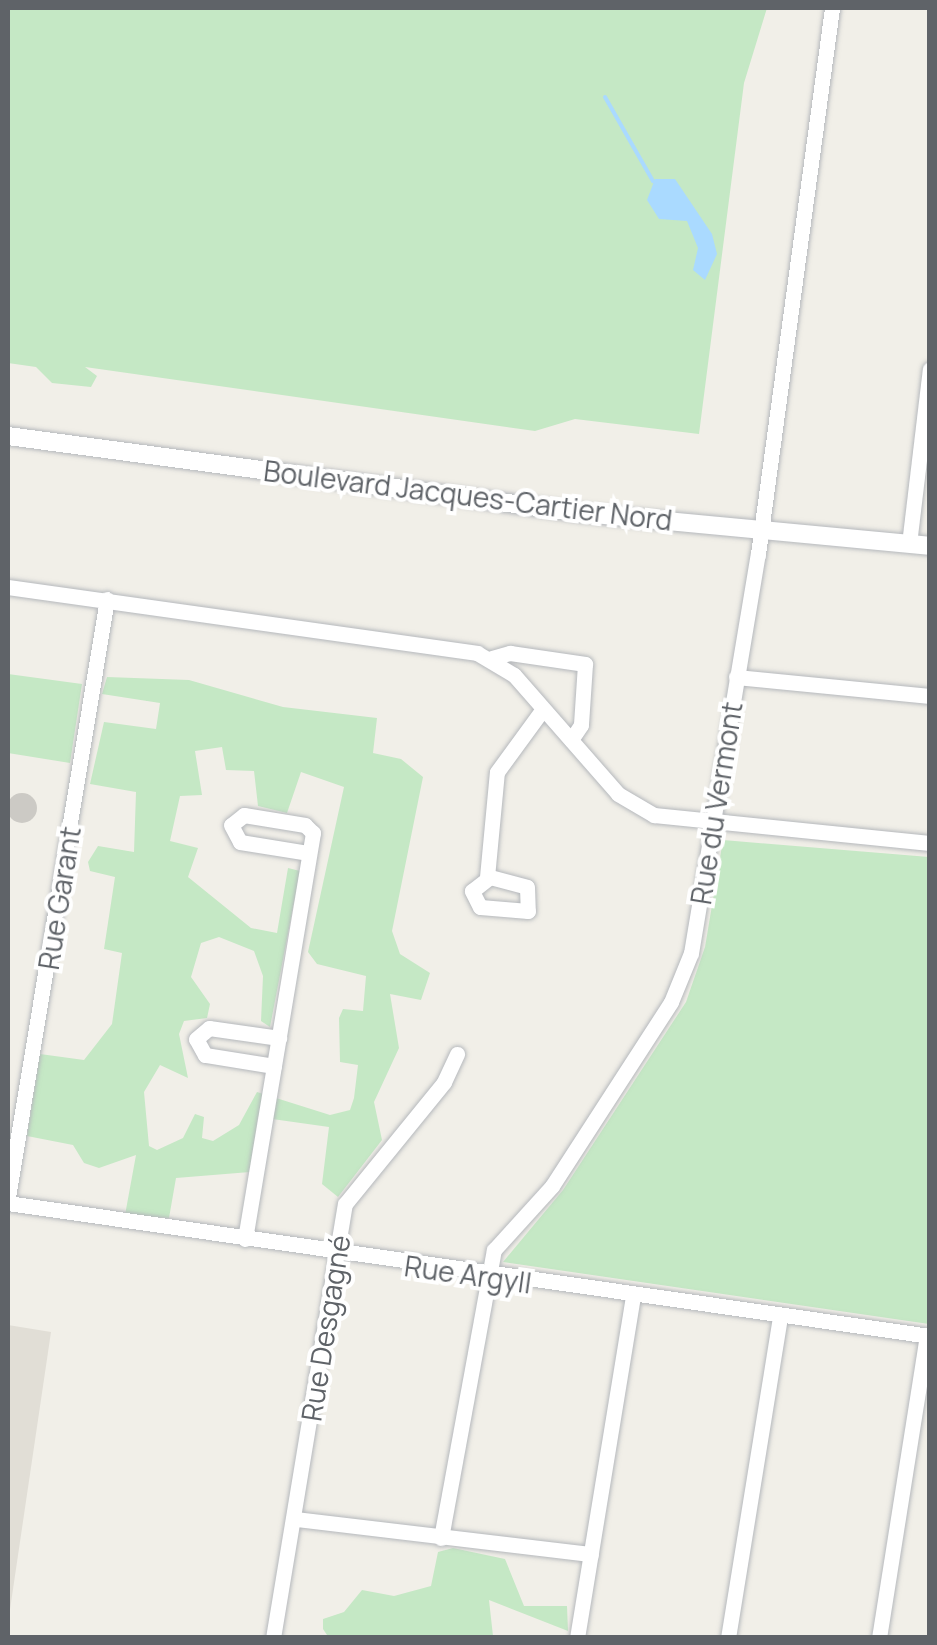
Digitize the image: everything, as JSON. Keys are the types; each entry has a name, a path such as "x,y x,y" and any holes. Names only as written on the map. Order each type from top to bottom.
{"street":[{"name":"Rue du Vermont","path":"441,1538 488,1277 499,1240 552,1186 681,985 712,824 760,530 832,8"},
{"path":"908,544 930,369"},
{"name":"Boulevard Jacques-Cartier Nord","path":"8,436 760,530 930,546"},
{"path":"8,586 492,658 510,653 584,664 581,725 572,740"},
{"name":"Rue Garant","path":"8,1200 108,600"},
{"path":"492,658 635,806 712,824 930,843"},
{"path":"736,677 930,696"},
{"path":"486,877 497,772 543,709"},
{"path":"244,1239 279,1038 310,853 313,834 306,825 244,814 231,825 240,842 310,853"},
{"path":"274,1066 205,1055 196,1038 210,1028 279,1038"},
{"name":"Rue Desgagné","path":"274,1638 335,1256 351,1192 444,1082 457,1054"},
{"name":"Rue Argyll","path":"8,1200 335,1256 928,1336"},
{"path":"577,1638 633,1296"},
{"path":"728,1638 780,1317"},
{"path":"878,1638 928,1336"},
{"path":"296,1519 591,1554"}],"shaded area":[{"path":"8,1325 51,1332 8,1623"}],"green space":[{"path":"8,8 767,8 744,83 699,434 575,419 535,431 85,367 97,376 91,387 52,383 36,367 8,363"},
{"path":"8,674 82,684 70,763 8,753"},
{"path":"107,677 189,680 283,707 377,718 373,753 401,759 423,777 392,931 400,954 430,973 421,1000 390,994 399,1048 374,1102 382,1140 338,1197 322,1184 329,1127 258,1117 250,1172 176,1178 169,1218 125,1215 136,1155 99,1168 84,1163 73,1145 27,1136 40,1054 84,1060 112,1024 122,953 104,949 115,877 90,871 88,862 98,846 134,852 136,792 90,784 104,722 156,729 160,703 102,694","holes":["222,747 226,770 254,771 258,806 287,813 301,772 344,787 308,952 317,964 366,976 363,1011 343,1009 339,1018 340,1062 358,1065 354,1098 350,1110 330,1115 257,1092 239,1125 213,1141 202,1138 204,1117 195,1114 183,1138 157,1150 149,1146 144,1092 160,1065 188,1078 179,1034 184,1021 207,1018 210,1004 191,977 201,943 219,937 254,951 263,976 261,1021 270,1027 300,871 288,868 277,933 251,928 188,877 198,848 170,841 180,796 202,795 195,751"]},
{"path":"723,840 929,857 929,1324 503,1262 563,1190 686,1002 705,947"},
{"path":"453,1548 505,1559 524,1606 567,1606 568,1631 489,1600 493,1636 329,1638 323,1629 323,1619 344,1612 362,1590 394,1596 431,1586 438,1552"}],"water":[{"path":"655,179 675,179 712,234 717,254 705,280 693,270 698,248 687,221 659,219 647,200"}],"building":[{"path":"22,793 33,797 37,808 33,819 22,823 11,819 7,808 11,797"}],"waterway":[{"path":"605,97 653,181"}]}
